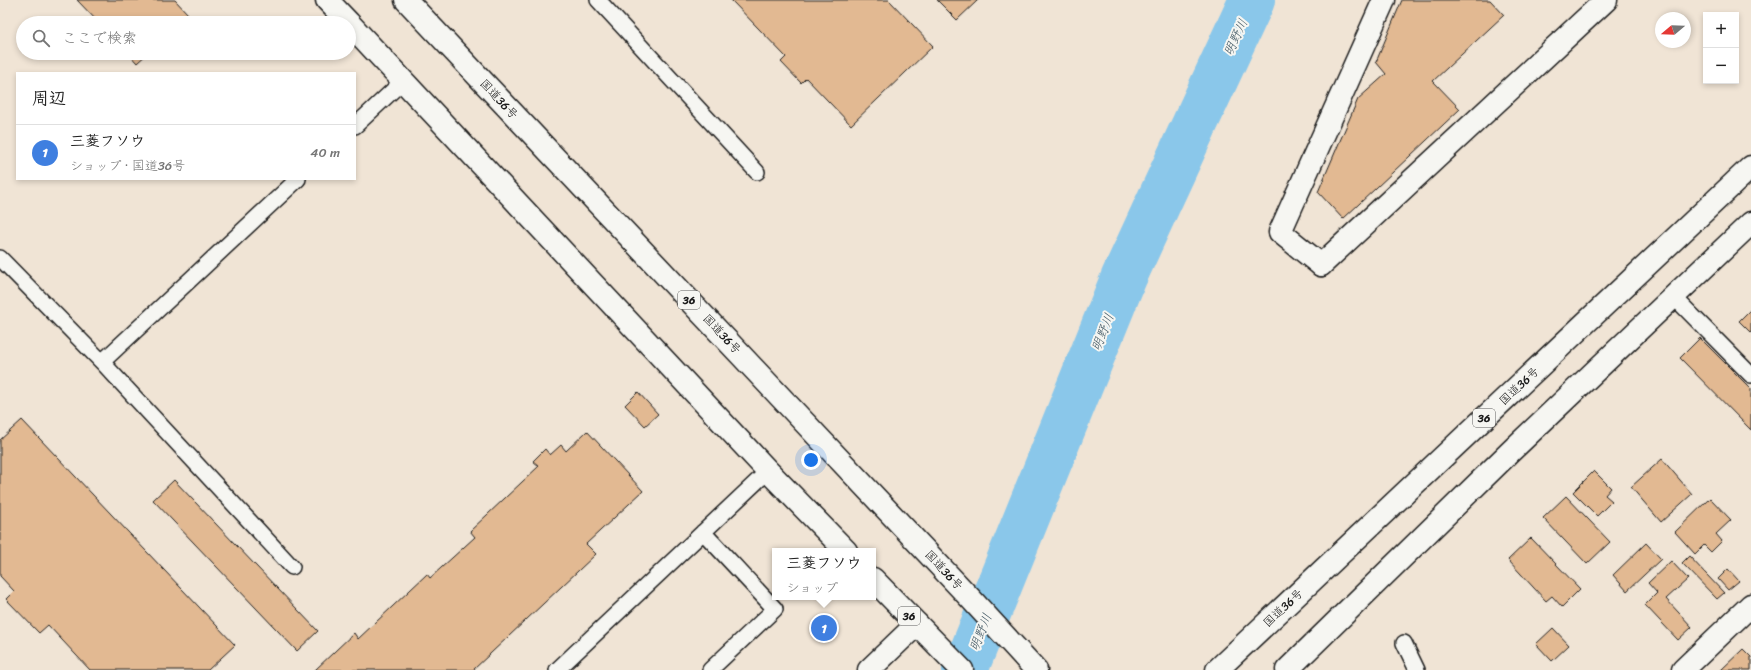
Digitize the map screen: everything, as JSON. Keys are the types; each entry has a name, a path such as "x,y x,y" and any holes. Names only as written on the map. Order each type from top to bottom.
{"main road":[{"path":"327,0 342,16"},
{"name":"国道36号","path":"406,0 971,599 1036,670"},
{"path":"1384,0 1280,232 1321,264 1606,0"},
{"path":"356,31 768,471 843,548"},
{"name":"国道36号","path":"1217,670 1751,167"},
{"path":"1287,670 1499,463 1751,224"},
{"name":"36","path":"876,582 962,670"},
{"path":"1683,670 1751,605"},
{"path":"869,670 917,624"}],"lane":[{"path":"598,0 757,172"},
{"path":"356,125 403,81"},
{"path":"102,362 297,180"},
{"path":"0,258 102,362 292,567"},
{"path":"1674,297 1751,375"},
{"path":"557,670 768,471"},
{"path":"703,532 776,609 710,670"},
{"path":"1404,643 1417,670"}],"building":[{"path":"77,0 175,0 188,14 186,16 92,16"},
{"path":"731,0 889,0 933,46 851,125 806,78 801,83 781,62 786,57"},
{"path":"937,0 978,0 957,20"},
{"path":"1402,0 1490,0 1504,15 1433,81 1460,109 1343,219 1318,192 1358,99 1386,74 1376,62"},
{"path":"1751,309 1751,333 1739,321"},
{"path":"1700,338 1751,389 1751,430 1680,358"},
{"path":"638,392 658,414 645,426 625,405"},
{"path":"22,420 235,645 208,670 90,670 48,625 39,633 6,599 14,591 0,576 0,440"},
{"path":"587,431 643,491 586,544 596,554 473,670 315,670 354,633 358,639 427,574 430,578 475,537 470,531 539,466 533,461 545,449 550,455 561,445 566,451"},
{"path":"1662,459 1692,494 1661,522 1631,487"},
{"path":"1594,471 1611,488 1605,495 1612,501 1597,516 1573,492"},
{"path":"174,480 318,631 297,651 153,500"},
{"path":"1566,496 1610,542 1587,564 1543,518"},
{"path":"1710,498 1731,520 1716,534 1722,541 1711,552 1704,545 1695,554 1675,532"},
{"path":"1531,538 1580,589 1562,607 1552,596 1546,601 1508,560"},
{"path":"1646,543 1661,559 1627,591 1613,575"},
{"path":"1689,556 1724,593 1717,599 1682,563"},
{"path":"1671,561 1688,579 1666,599 1692,627 1678,640 1645,605 1657,593 1648,583"},
{"path":"1728,569 1739,581 1728,590 1718,579"},
{"path":"1553,628 1569,645 1552,661 1536,644"},
{"path":"1743,649 1751,657 1751,670 1721,670"}],"waterway":[{"name":"明野川","path":"965,670 1124,277 1252,0"}],"place":[{"name":"三菱フソウ","path":"824,628"}]}
